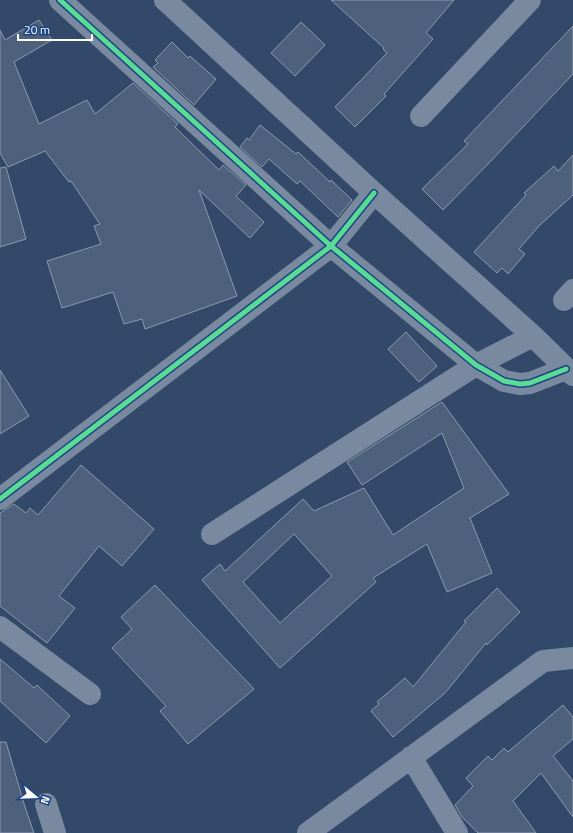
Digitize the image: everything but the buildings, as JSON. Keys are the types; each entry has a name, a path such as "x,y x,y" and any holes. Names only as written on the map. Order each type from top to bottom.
{"street":[{"path":"60,0 331,246 476,365 504,381 520,384 530,383 570,372"},
{"path":"165,0 374,193 533,336 570,372"},
{"path":"421,116 530,0"},
{"path":"0,499 331,246 374,193"},
{"path":"212,534 476,365 533,336"},
{"path":"0,627 90,694"},
{"path":"308,833 543,660 573,658"},
{"path":"411,757 457,833"},
{"path":"46,804 55,833"}],"cycle path":[{"path":"60,0 331,246 476,365 504,381 520,384 530,383 566,369"},
{"path":"0,499 331,246 374,193"}]}
